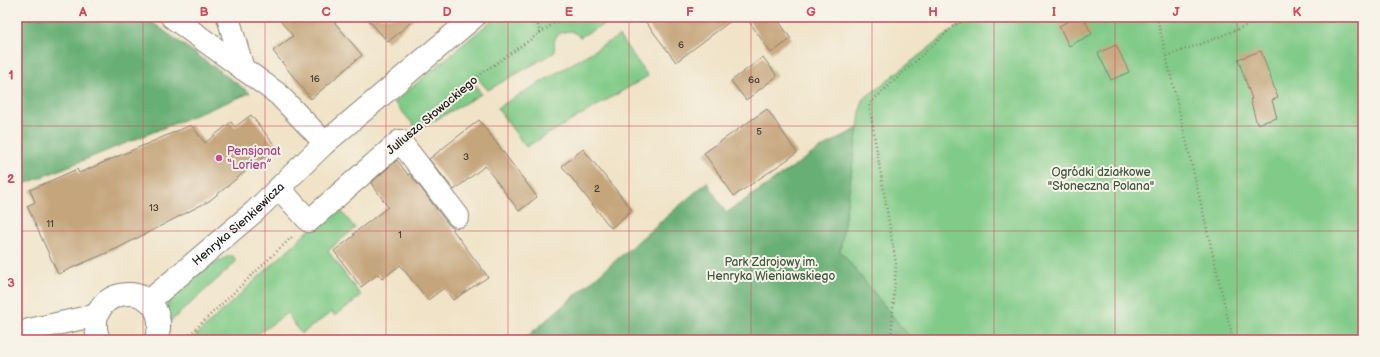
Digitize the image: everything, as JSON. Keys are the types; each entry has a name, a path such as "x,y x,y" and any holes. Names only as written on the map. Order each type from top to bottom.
{"street":[{"path":"172,17 278,94 326,143"},
{"path":"228,17 243,69"},
{"name":"Henryka Sienkiewicza","path":"149,301 254,212 326,143 474,17"},
{"path":"400,141 458,216"},
{"name":"Juliusza Słowackiego","path":"309,221 400,141"},
{"path":"279,188 309,221"},
{"path":"99,340 96,328 97,315 103,304 113,297 125,293 138,295 149,301 156,311 160,323 158,335 155,340"},
{"path":"17,337 29,330 97,315"}],"path":[{"path":"536,17 540,33"},
{"name":"Juliusza Słowackiego","path":"400,141 469,82 563,17"},
{"path":"891,340 896,264 869,104 955,25 972,17"},
{"path":"1157,17 1233,340"},
{"path":"1166,56 1267,17"},
{"path":"184,340 309,221"}],"green space":[{"path":"17,17 145,17 250,93 17,187"},
{"path":"496,17 611,17 610,21 580,37 572,31 559,34 554,43 555,52 488,90 478,79 474,82 481,94 418,130 394,102"},
{"name":"Ogródki działkowe \"Słoneczna Polana\"","path":"982,17 1363,17 1363,340 912,340 840,251 862,100 956,27"},
{"path":"619,36 648,76 526,147 497,108"},
{"name":"Park Zdrojowy im. Henryka Wieniawskiego","path":"858,128 840,251 912,340 523,340 707,182 726,213 816,151"},
{"path":"336,205 355,228 328,251 361,296 335,316 332,312 301,334 287,313 250,340 191,340"},
{"path":"228,256 233,256 235,259 233,265 171,321 168,320 168,302 170,295 176,287"}],"building":[{"path":"277,17 330,17 362,55 311,99 273,51 293,36"},
{"path":"366,17 417,17 388,42"},
{"path":"642,17 736,17 676,62"},
{"path":"746,17 776,17 791,39 771,53"},
{"path":"1076,17 1083,17 1092,34 1069,46 1059,26"},
{"path":"1116,45 1129,72 1111,80 1098,53"},
{"path":"1261,51 1278,98 1272,100 1277,118 1257,124 1250,99 1252,99 1238,59"},
{"path":"763,57 777,76 746,100 731,81"},
{"path":"767,109 797,153 734,196 704,153"},
{"path":"251,115 276,147 209,201 118,248 58,274 27,206 35,202 30,190 77,169 79,173 191,125 205,143 231,122 235,127"},
{"path":"479,120 537,197 519,211 485,166 454,190 429,159"},
{"path":"583,149 632,210 611,228 562,166"},
{"path":"397,160 408,175 410,174 448,224 453,228 452,229 488,277 453,300 444,288 428,300 400,265 382,279 378,274 361,287 334,251 388,207 371,183"}],"place":[{"name":"Pensjonat “Lorien”","path":"219,158"}]}
